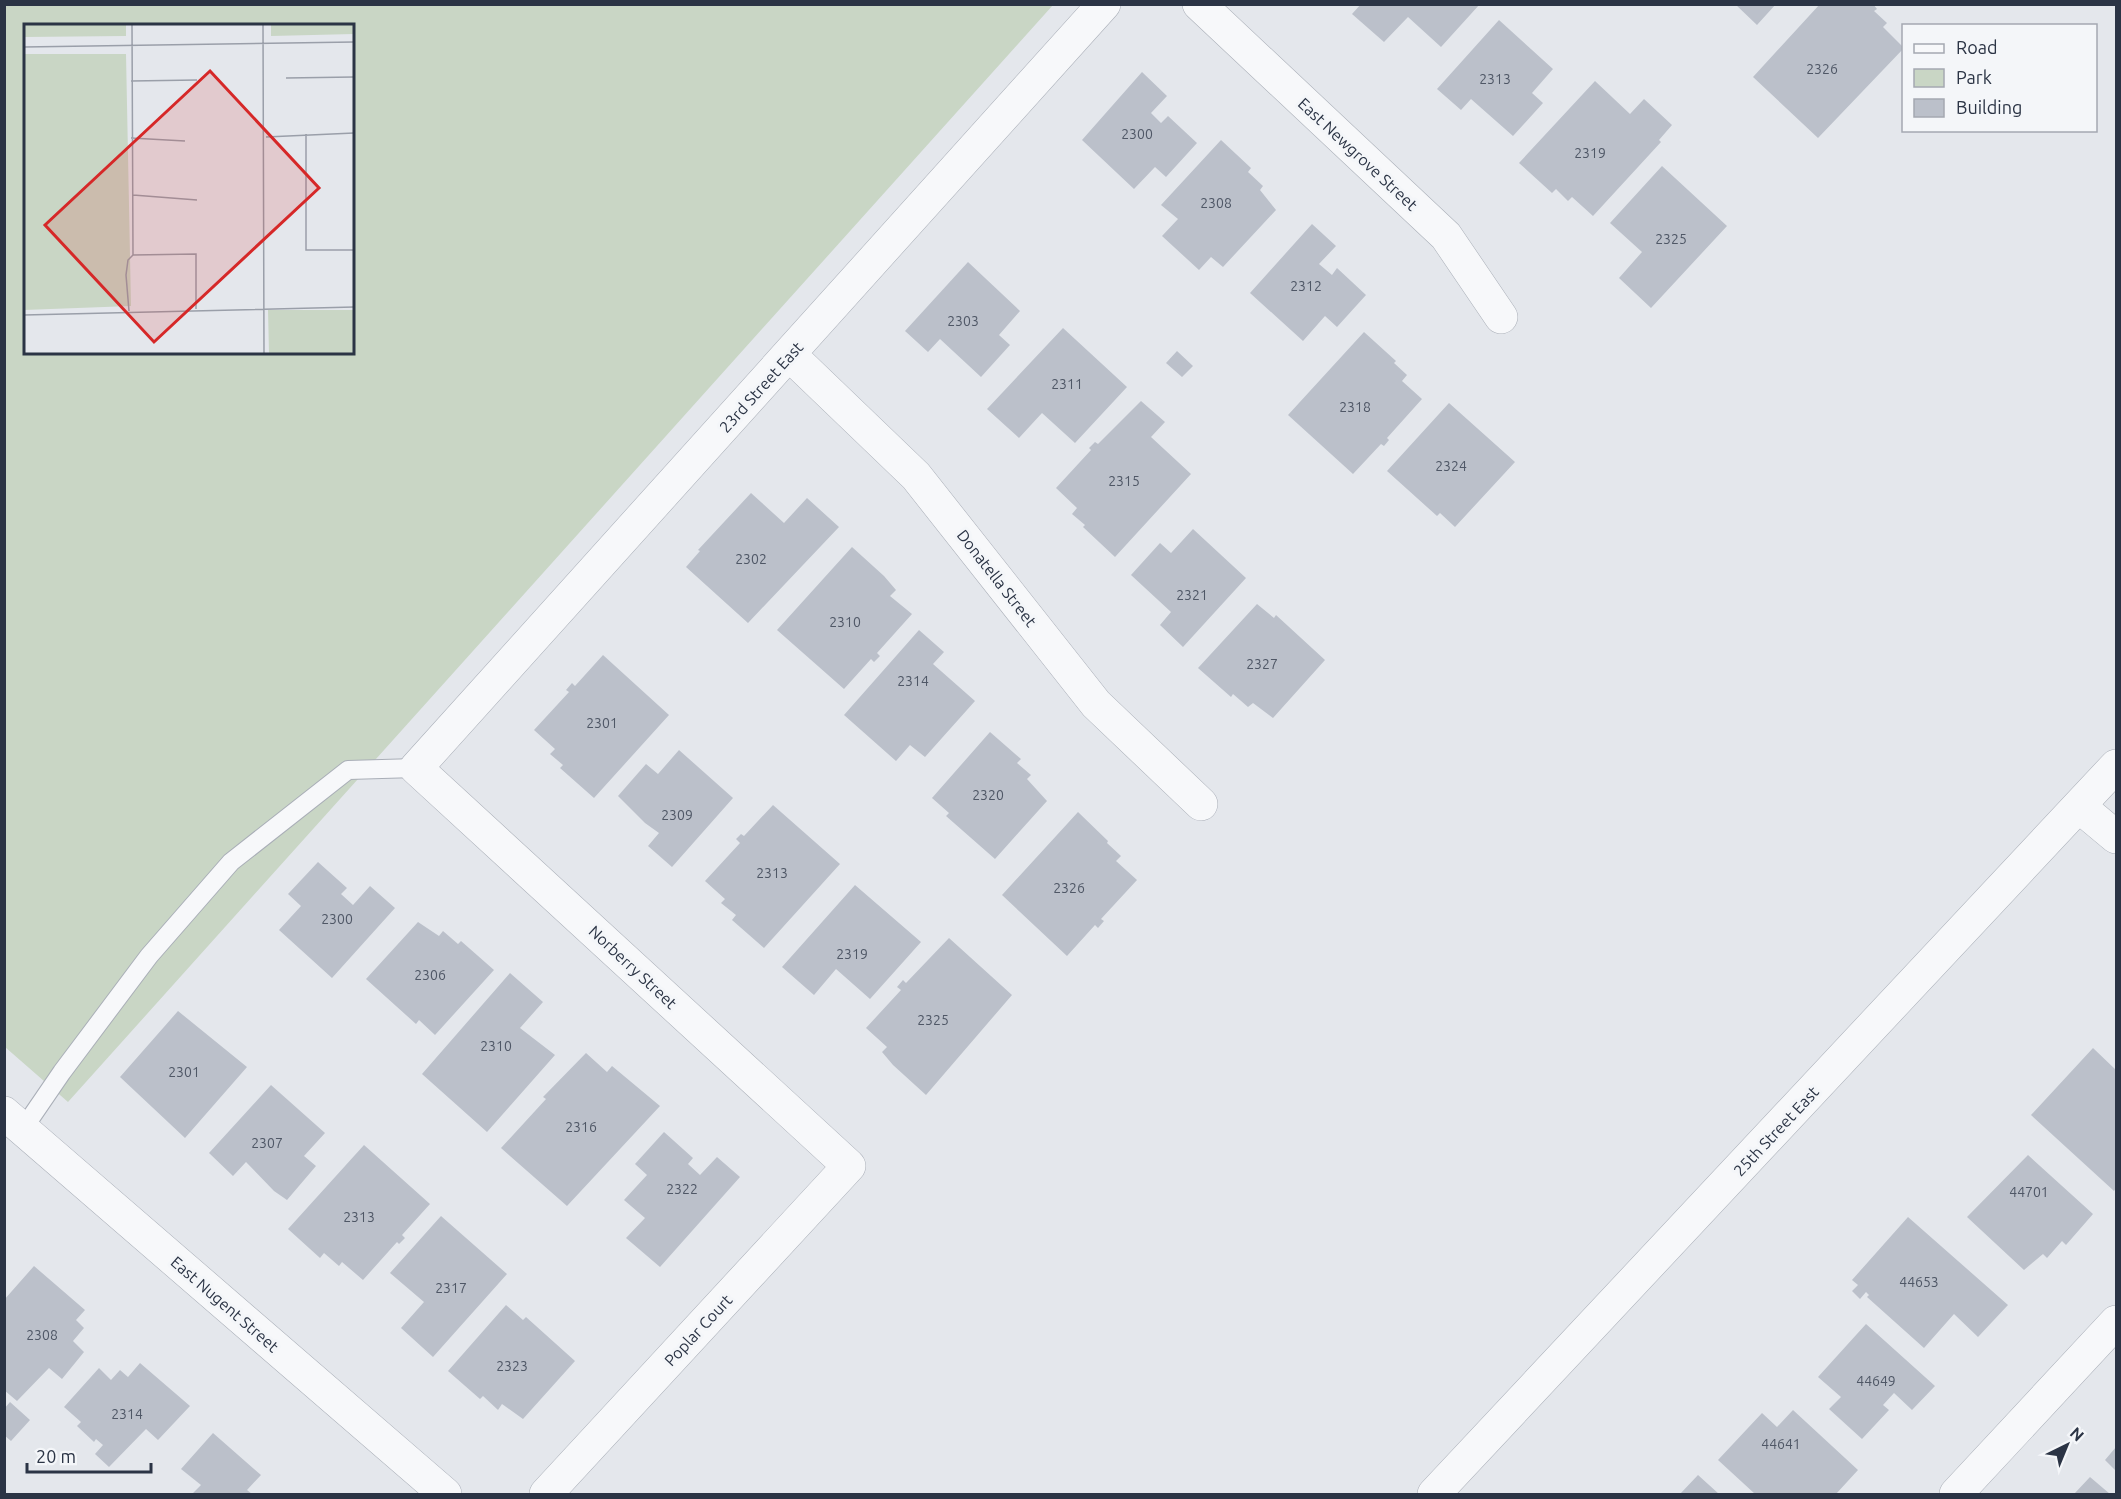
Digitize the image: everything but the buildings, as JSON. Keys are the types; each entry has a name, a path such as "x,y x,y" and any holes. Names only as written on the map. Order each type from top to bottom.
{"street":[{"name":"23rd Street East","path":"416,768 1104,4"},
{"name":"East Newgrove Street","path":"1199,4 1446,236 1501,317"},
{"name":"Donatella Street","path":"790,355 916,476 1096,704 1201,804"},
{"name":"25th Street East","path":"1434,1494 2116,766"},
{"name":"Norberry Street","path":"416,768 849,1166"},
{"path":"2080,807 2116,837"},
{"name":"East Nugent Street","path":"14,1121 445,1494"},
{"name":"Poplar Court","path":"546,1494 849,1166"},
{"path":"1956,1494 2116,1323"}],"lane":[{"path":"14,1121 62,1072 149,956 231,862 348,770 416,768"}],"green space":[{"path":"5,5 1053,5 68,1102 5,1047"}]}
